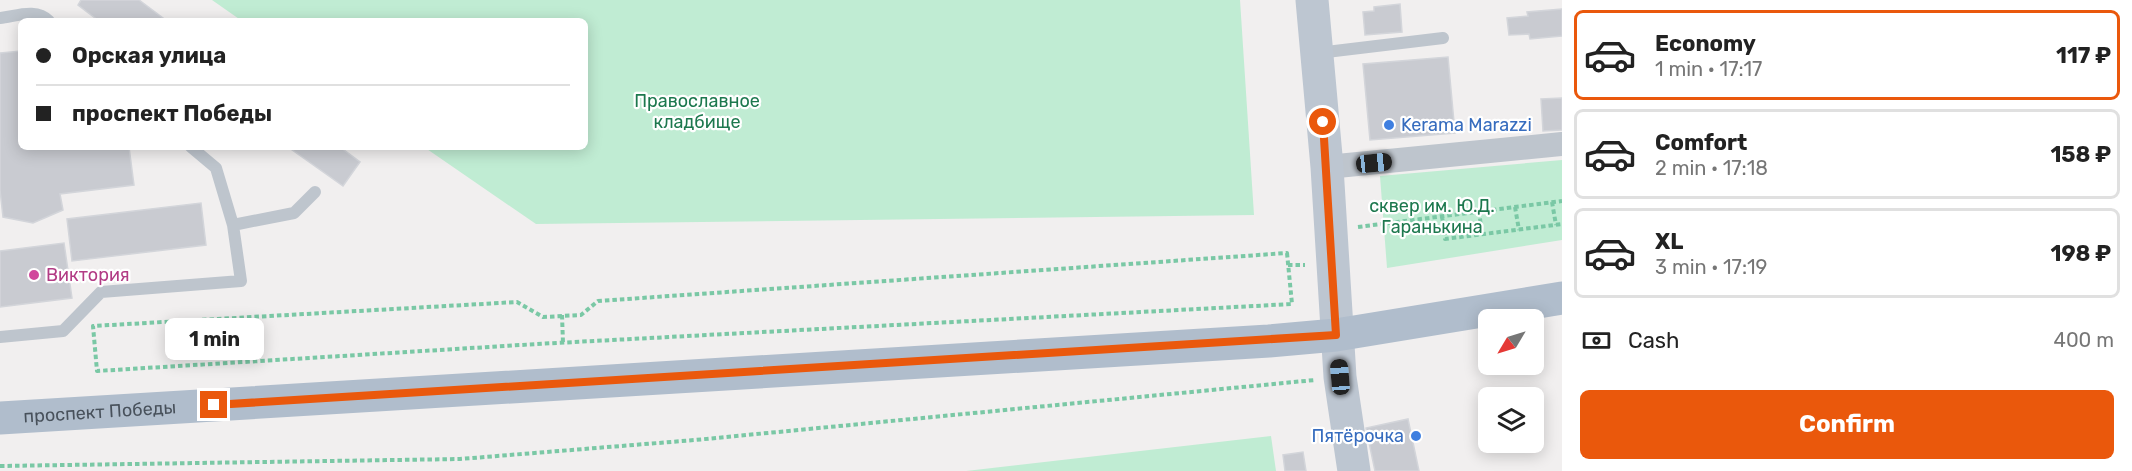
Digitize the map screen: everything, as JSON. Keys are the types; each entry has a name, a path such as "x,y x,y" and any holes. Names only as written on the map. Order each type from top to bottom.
{"main road":[{"path":"1312,0 1327,167 1336,335 1354,471"},
{"name":"проспект Победы","path":"0,418 1336,335 1562,298"}],"street":[{"path":"1327,167 1562,144"}],"lane":[{"path":"0,18 33,13 46,18"},
{"path":"1316,53 1443,38"},
{"path":"0,337 63,331 101,292 241,281 233,225 216,168 195,150"},
{"path":"233,225 294,213 315,192"}],"path":[{"path":"1358,235 1358,226 1562,201"},
{"path":"1552,202 1556,225"},
{"path":"1515,207 1519,230"},
{"path":"1479,212 1482,234"},
{"path":"1442,216 1445,239 1562,224"},
{"path":"1287,253 1292,304 563,343 97,371 93,326 517,302 543,317 581,315 598,301 1287,253"},
{"path":"562,315 563,343"},
{"path":"0,466 460,459 707,439 1340,377"}],"green space":[{"name":"Православное кладбище","path":"212,0 1240,0 1254,215 536,224 428,150 588,150 588,18 238,18"},
{"name":"сквер им. Ю.Д. Гаранькина","path":"1562,160 1562,240 1387,268 1380,176"},
{"path":"1271,436 1276,471 966,471"}],"building":[{"path":"81,0 139,0 163,18 95,18 78,5"},
{"path":"1400,4 1402,32 1365,35 1363,12 1374,11 1374,7"},
{"path":"1562,9 1562,36 1530,39 1529,34 1509,35 1507,18 1528,16 1527,12"},
{"name":"Виктория","path":"18,51 18,150 129,150 134,185 60,194 63,210 33,223 3,217 0,190 0,53"},
{"path":"1448,57 1455,133 1370,140 1363,64"},
{"path":"1562,98 1562,130 1543,131 1541,99"},
{"path":"292,150 344,150 360,162 343,186"},
{"path":"201,203 206,245 72,261 67,219"},
{"name":"Виктория","path":"64,243 72,298 0,307 0,251"},
{"path":"1408,419 1419,471 1375,471 1366,428"},
{"path":"1303,452 1306,471 1285,471 1283,455"}],"place":[{"name":"Kerama Marazzi","path":"1389,125"},
{"name":"Виктория","path":"34,275"},
{"name":"Пятёрочка","path":"1416,436"}],"route":[{"path":"214,405 1269,341 1336,335 1323,122"}]}
